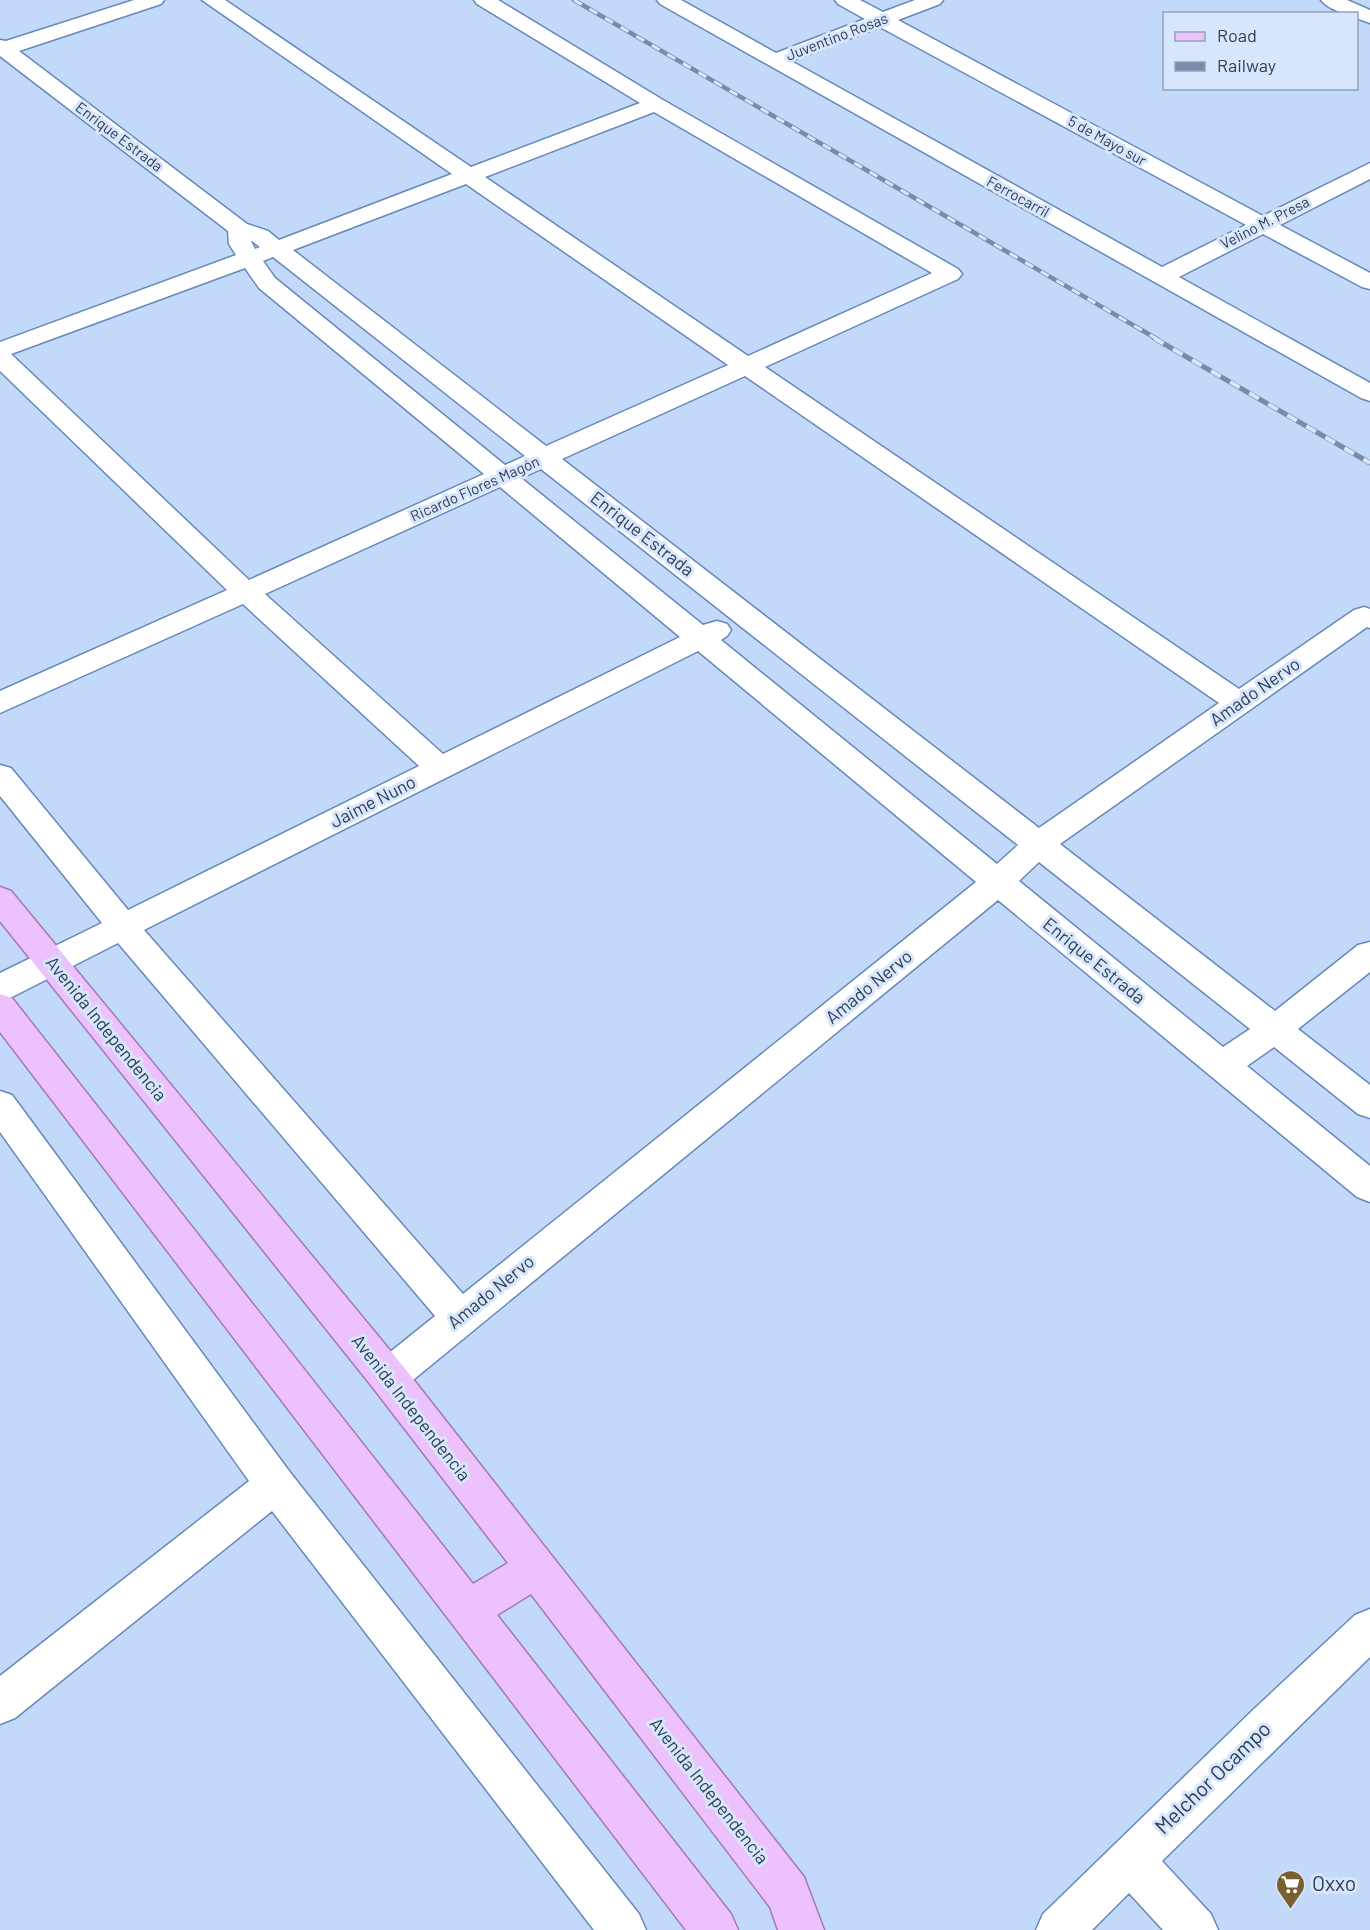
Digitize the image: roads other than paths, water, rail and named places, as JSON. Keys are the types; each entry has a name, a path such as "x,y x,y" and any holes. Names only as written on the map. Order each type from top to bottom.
{"main road":[{"name":"Avenida Independencia","path":"0,899 388,1377 788,1893 801,1930"},
{"path":"0,1007 715,1930"},
{"path":"468,1610 536,1569"}],"street":[{"path":"1,48 154,0"},
{"path":"212,0 1239,703"},
{"path":"484,0 656,104"},
{"name":"Ferrocarril","path":"667,0 1370,393"},
{"name":"5 de Mayo sur","path":"845,0 1370,282"},
{"name":"Juventino Rosas","path":"775,60 933,0"},
{"path":"1331,0 1370,17"},
{"name":"Enrique Estrada","path":"1,48 239,229 240,244 262,254 414,356 1370,1104"},
{"path":"0,350 262,254 656,104"},
{"name":"Ricardo Flores Magón","path":"0,703 950,274 656,104"},
{"name":"Velino M. Presa","path":"1161,277 1260,224 1370,170"},
{"name":"Enrique Estrada","path":"262,254 267,283 1370,1187"},
{"path":"375,372 414,356"},
{"path":"0,357 246,592 440,768"},
{"name":"Jaime Nuno","path":"0,988 747,616"},
{"name":"Amado Nervo","path":"388,1377 998,882 1038,844 1239,703 1367,617"},
{"path":"819,736 870,712"},
{"path":"0,775 123,927 460,1318"},
{"path":"1222,1066 1275,1029 1370,954"},
{"path":"0,1105 275,1484 623,1930"},
{"path":"0,1702 215,1534 275,1484"},
{"name":"Melchor Ocampo","path":"1059,1930 1269,1724 1370,1629"},
{"path":"1130,1860 1195,1930"}],"railway":[{"path":"574,0 1157,339"},
{"path":"1154,338 1370,463"}],"place":[{"name":"Oxxo","path":"1291,1910"}]}
